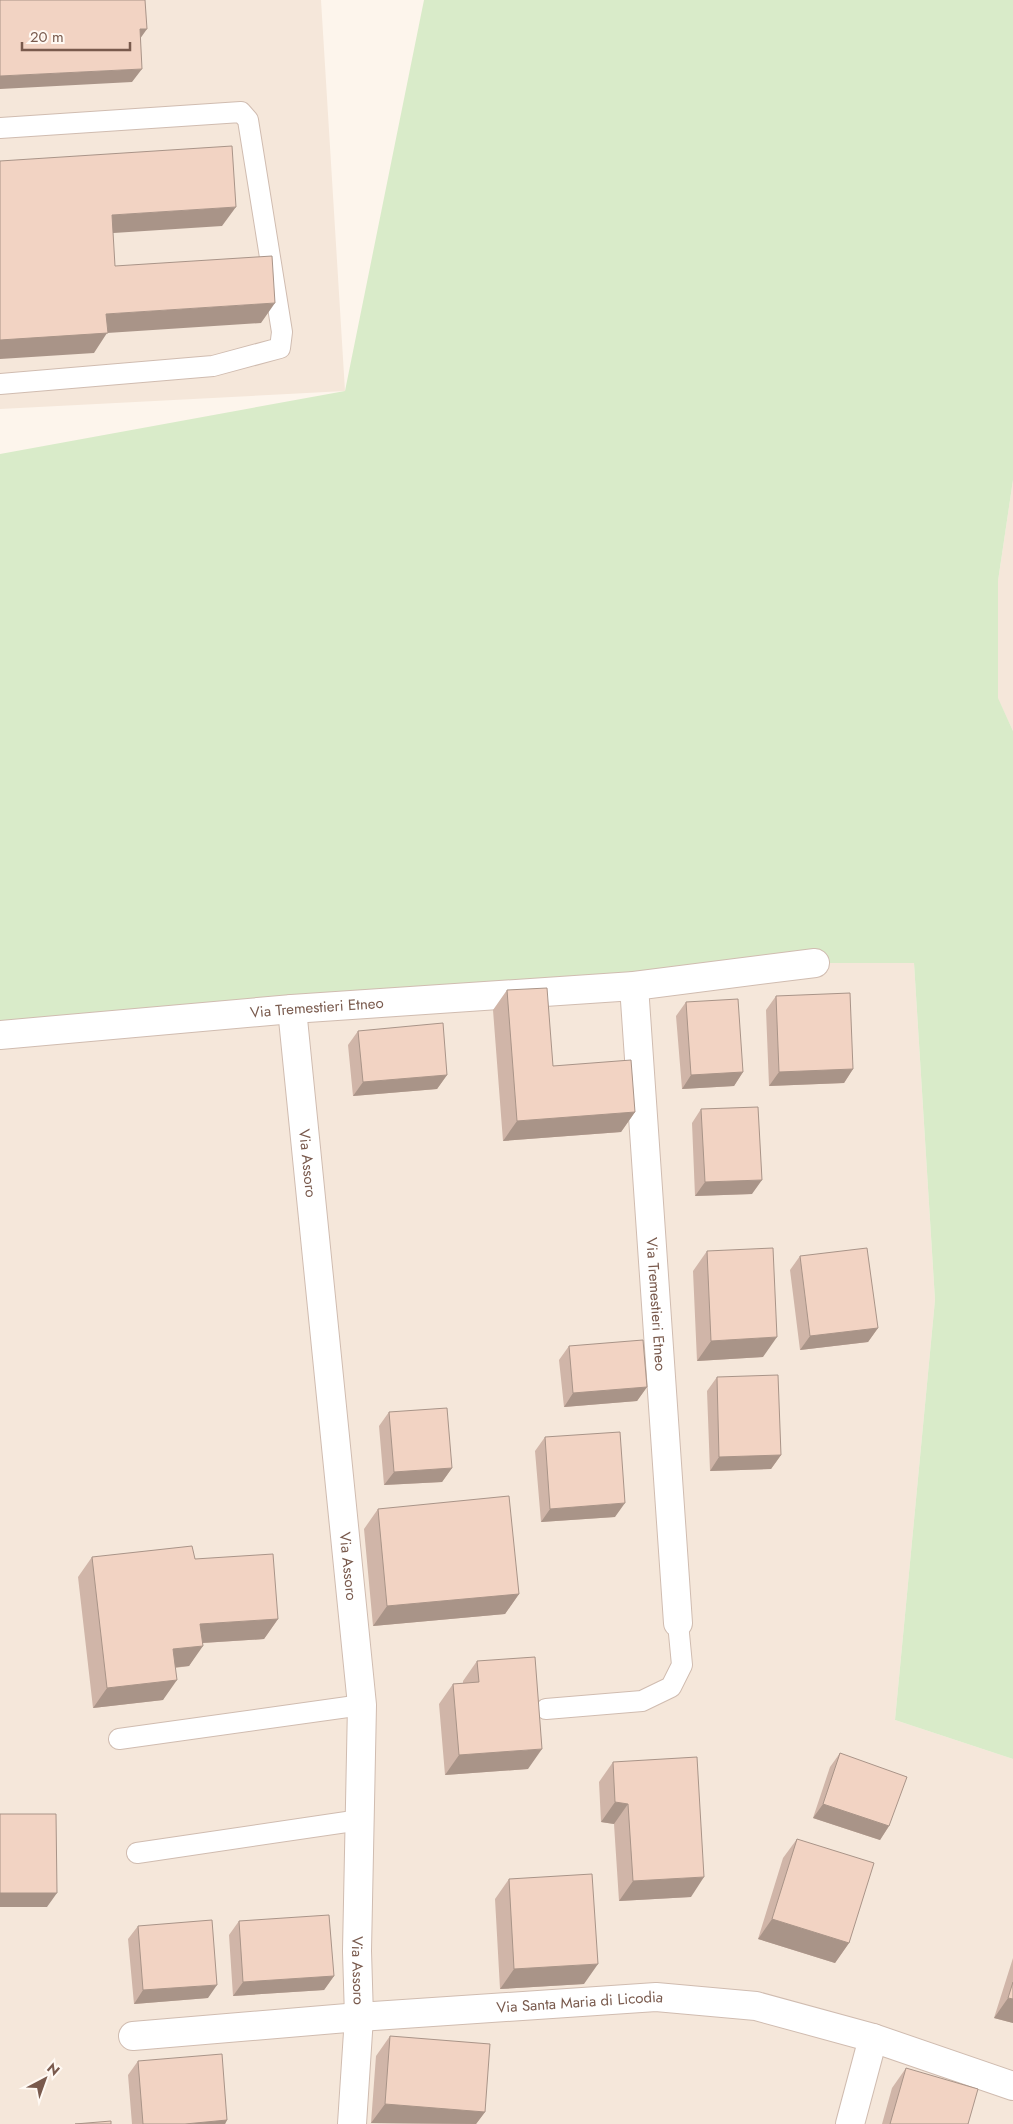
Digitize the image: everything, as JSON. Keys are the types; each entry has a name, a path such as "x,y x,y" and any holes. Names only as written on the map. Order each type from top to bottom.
{"street":[{"name":"Via Tremestieri Etneo","path":"0,1035 292,1010 634,986 815,963"},
{"name":"Via Tremestieri Etneo","path":"634,986 678,1623"},
{"name":"Via Assoro","path":"292,1010 362,1705 357,1951 359,2017 352,2124"},
{"name":"Via Santa Maria di Licodia","path":"133,2036 359,2017 656,1997 756,2006 873,2038 1013,2086"},
{"path":"850,2124 873,2038"}],"lane":[{"path":"0,128 241,112 248,120 282,332 280,348 213,366 0,384"},
{"path":"546,1709 642,1701 671,1688 682,1665 678,1623"},
{"path":"119,1740 362,1705"},
{"path":"137,1853 360,1820"}],"shaded area":[{"path":"0,0 321,0 345,391 0,409"},
{"path":"1013,480 1013,731 998,699 998,581"},
{"path":"815,963 914,963 935,1300 895,1720 1013,1759 1013,2124 0,2124 0,1035"}],"green space":[{"path":"424,0 1013,0 1013,480 998,581 998,698 1013,731 1013,1759 895,1720 935,1300 914,963 815,963 0,1035 0,454 345,391"}],"building":[{"path":"0,0 145,0 147,29 140,29 142,69 0,76"},
{"path":"232,146 236,207 112,215 115,266 272,256 275,303 106,314 108,333 0,340 0,161"},
{"path":"547,988 553,1066 631,1060 635,1112 517,1121 507,990"},
{"path":"850,993 853,1069 779,1072 776,996"},
{"path":"738,999 743,1072 691,1075 686,1002"},
{"path":"443,1023 447,1075 363,1082 358,1031"},
{"path":"758,1107 762,1180 705,1182 701,1109"},
{"path":"773,1248 777,1337 711,1341 707,1251"},
{"path":"867,1248 878,1328 810,1336 800,1256"},
{"path":"643,1340 647,1387 573,1393 569,1346"},
{"path":"778,1375 781,1455 719,1457 717,1377"},
{"path":"447,1408 452,1468 394,1472 389,1412"},
{"path":"620,1432 625,1503 550,1509 545,1437"},
{"path":"509,1496 519,1594 387,1606 378,1509"},
{"path":"192,1546 195,1559 273,1554 278,1619 200,1624 203,1646 173,1649 177,1680 107,1688 92,1557"},
{"path":"535,1657 542,1749 459,1755 453,1684 479,1682 477,1661"},
{"path":"840,1753 907,1777 889,1826 823,1804"},
{"path":"697,1757 704,1877 633,1881 628,1804 615,1802 613,1762"},
{"path":"0,1814 56,1814 57,1893 0,1893"},
{"path":"797,1839 874,1863 849,1943 772,1919"},
{"path":"592,1874 598,1964 514,1969 509,1879"},
{"path":"329,1915 334,1976 243,1982 239,1921"},
{"path":"212,1920 217,1985 143,1990 138,1926"},
{"path":"1013,1982 1013,1999 1008,1998"},
{"path":"390,2036 490,2044 485,2112 385,2104"},
{"path":"222,2054 227,2120 185,2124 143,2124 138,2061"},
{"path":"906,2068 978,2089 968,2124 890,2124"},
{"path":"111,2121 111,2124 75,2124"}]}
